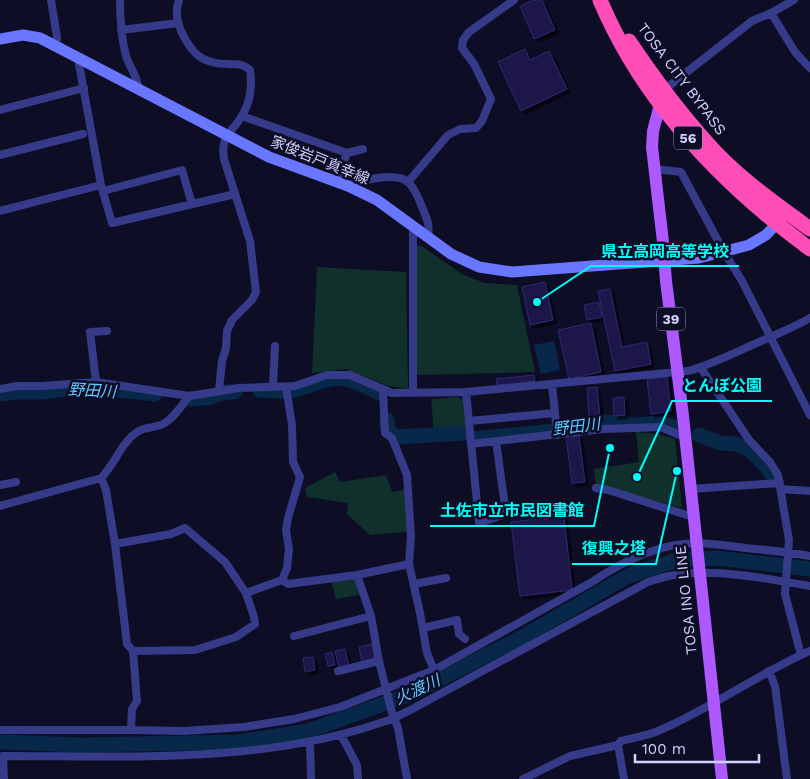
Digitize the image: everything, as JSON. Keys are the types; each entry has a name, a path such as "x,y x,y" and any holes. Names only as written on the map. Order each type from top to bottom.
{"highway":[{"name":"TOSA CITY BYPASS","path":"601,0 662,97 782,218 810,249"},
{"name":"TOSA CITY BYPASS","path":"782,218 810,229"}],"main road":[{"name":"家俊岩戸真幸線","path":"0,39 23,35 40,38 269,157 348,186 377,200 451,254 479,268 512,272 699,258 749,245 766,235 782,218"},
{"name":"TOSA INO LINE","path":"662,97 652,147 722,779"}],"street":[{"path":"51,0 57,37 56,47"},
{"path":"120,0 121,30 126,58 138,84 138,90"},
{"path":"179,0 177,5 178,22 187,44 199,58 214,64 244,65 250,70 252,82 248,102 242,116 226,136 222,146 224,160 250,241 256,292 252,300 232,320 227,331 220,390"},
{"path":"408,182 448,135 460,128 476,128 482,121 491,99 474,64 462,48 462,40 487,18 514,0"},
{"path":"662,97 752,21 794,0"},
{"path":"771,13 795,52 810,68"},
{"path":"121,30 178,22"},
{"path":"80,59 79,64 102,188 112,223 235,194"},
{"path":"0,110 84,88"},
{"path":"242,116 347,153 363,149"},
{"path":"0,155 83,134"},
{"path":"336,182 347,153"},
{"path":"655,168 681,172 724,252 742,281 770,337 807,399 810,415"},
{"path":"0,211 182,170 192,204"},
{"path":"348,186 358,182 390,177 399,177 408,182 417,195 430,226 428,238"},
{"path":"412,393 413,227"},
{"path":"0,389 17,386 96,382 189,396 220,390 273,386 286,388 327,374 350,375 392,393 466,392 678,373 700,368 810,318"},
{"path":"96,382 90,332 107,331"},
{"path":"273,386 275,346"},
{"path":"700,368 749,440 770,462 778,475 789,554 785,578 785,594 801,655"},
{"path":"552,384 557,435"},
{"path":"246,593 282,580 287,568 289,549 286,530 300,477 293,462 292,425 286,388"},
{"path":"382,390 385,433 392,438 407,475 411,536 409,564 427,653 434,670"},
{"path":"466,392 479,522 506,514 496,441"},
{"path":"0,506 101,478 108,471 126,443 138,431 163,424 176,413 189,396"},
{"path":"469,421 555,413"},
{"path":"471,444 603,429 661,427 684,437"},
{"path":"101,478 106,490 115,544 127,644 133,651 137,701 132,709 131,730"},
{"path":"0,485 16,482"},
{"path":"690,489 781,487 810,491"},
{"path":"596,488 608,490 693,517"},
{"path":"115,544 171,534 185,528 225,562 246,593 254,617 255,624 236,637 195,650 133,651"},
{"path":"0,730 184,731 244,727 286,721 387,692 434,670 592,582 615,566 643,554 677,545 810,556"},
{"path":"282,580 288,584 357,575 409,564"},
{"path":"4,779 3,756 201,755 234,753 310,742 385,722 393,715 414,708 648,582 674,575 699,571 785,578 810,586"},
{"path":"357,575 371,616 379,661 398,728 407,779"},
{"path":"414,584 446,578"},
{"path":"294,636 371,616"},
{"path":"423,628 456,620 459,634 465,639"},
{"path":"522,779 570,756 618,745 621,741 657,732 714,703 769,671 810,652"},
{"path":"338,671 379,661"},
{"path":"769,671 775,686 787,779"},
{"path":"341,735 357,765 358,779"},
{"path":"310,742 312,779"},
{"path":"618,745 624,779"}],"green space":[{"path":"420,245 462,274 484,283 517,285 535,372 417,375 416,247"},
{"path":"317,267 406,272 408,389 388,386 346,369 312,373"},
{"path":"458,397 463,400 466,430 434,432 431,399"},
{"path":"636,432 658,434 675,439 682,508 596,485 594,469 639,462"},
{"path":"335,472 340,482 386,475 392,492 406,489 407,532 370,535 347,514 348,503 307,497 305,488"},
{"path":"355,577 360,595 336,599 331,580"}],"water":[{"path":"554,341 560,370 541,374 534,345"}],"building":[{"path":"534,0 542,0 555,30 534,39 520,6"},
{"path":"525,49 530,60 549,51 567,89 521,111 498,62"},
{"path":"545,282 553,320 530,325 522,287"},
{"path":"610,289 622,347 647,342 651,364 615,371 598,291"},
{"path":"599,302 602,317 587,320 584,305"},
{"path":"591,323 601,372 569,379 558,330"},
{"path":"534,375 535,381 497,385 496,379"},
{"path":"667,377 671,411 651,414 647,379"},
{"path":"597,387 600,417 589,418 587,388"},
{"path":"624,397 625,415 614,416 613,398"},
{"path":"579,436 585,482 572,483 566,437"},
{"path":"564,516 572,590 520,596 511,522"},
{"path":"372,644 375,659 362,662 359,647"},
{"path":"345,649 349,666 339,668 335,651"},
{"path":"332,652 335,665 328,666 325,654"},
{"path":"313,657 315,670 305,672 303,658"}],"waterway":[{"name":"野田川","path":"260,390 289,392 326,380 340,379 360,384 379,393"},
{"name":"野田川","path":"0,394 43,392 82,386 155,394"},
{"name":"野田川","path":"191,399 212,397 224,392 235,392"},
{"name":"野田川","path":"387,420 388,430 395,437 466,433"},
{"name":"野田川","path":"475,439 572,429 605,422 637,425 658,423 677,428"},
{"name":"野田川","path":"699,435 720,443 735,444 749,449 766,466 775,479"},
{"name":"火渡川","path":"0,742 81,745 238,742 308,731 411,694 524,636 628,576 677,560 717,558 810,569"}],"place":[{"name":"県立高岡高等学校","path":"537,302"},
{"name":"土佐市立市民図書館","path":"610,448"},
{"name":"復興之塔","path":"677,471"},
{"name":"とんぼ公園","path":"637,477"}]}
